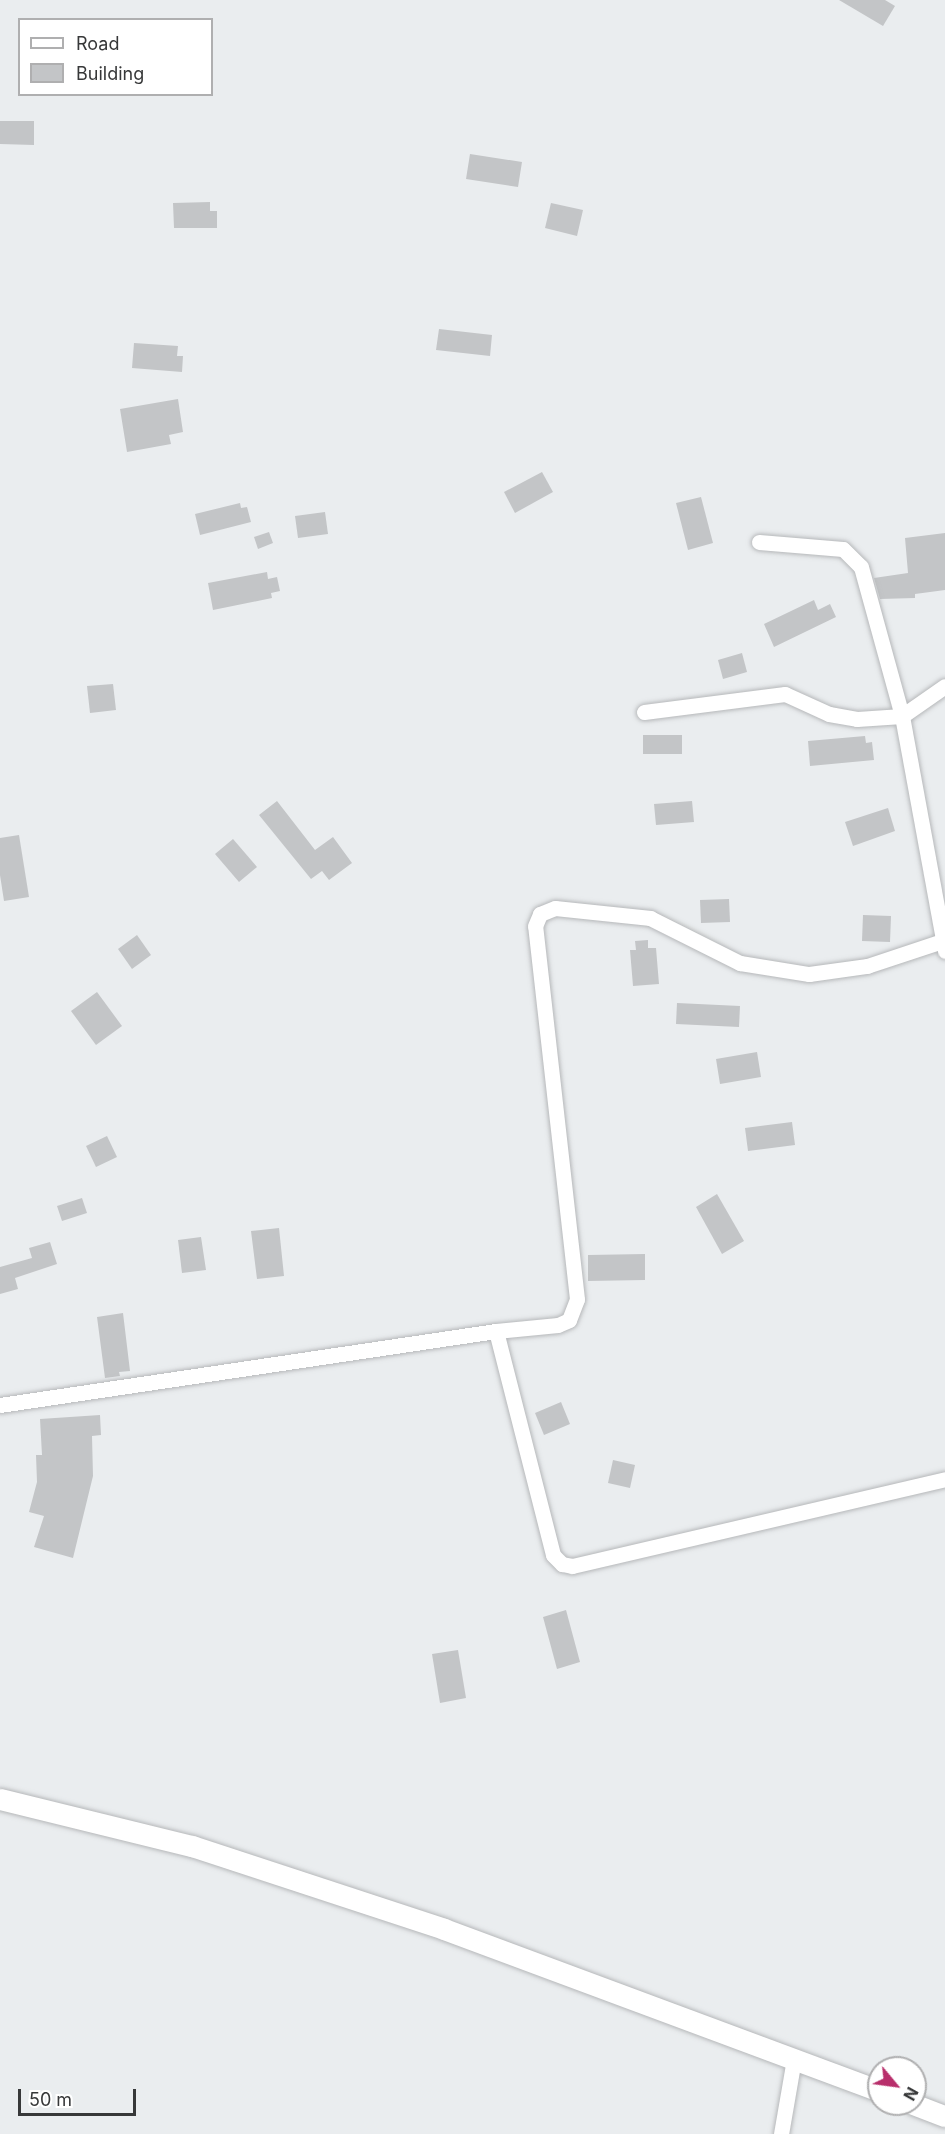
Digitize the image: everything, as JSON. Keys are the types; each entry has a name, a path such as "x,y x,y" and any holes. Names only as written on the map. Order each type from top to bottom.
{"main road":[{"path":"0,1799 192,1846 444,1929 867,2086"},
{"path":"927,2109 945,2116"}],"street":[{"path":"0,1405 496,1331 558,1325 569,1320 577,1299 535,926 540,914 555,908 650,918 740,963 809,974 867,966 944,946 941,918 902,716 861,567 853,556 843,549 759,542"},
{"path":"644,712 785,693 829,714 857,719 902,716 945,686"},
{"path":"496,1331 553,1555 562,1564 572,1566 945,1479"},
{"path":"781,2134 795,2059"}],"building":[{"path":"839,0 885,0 895,6 883,26"},
{"path":"0,121 34,121 34,145 0,144"},
{"path":"470,154 522,162 518,187 466,179"},
{"path":"210,202 210,211 217,211 217,228 174,228 173,203"},
{"path":"551,203 583,210 577,236 545,228"},
{"path":"439,329 492,335 490,356 436,350"},
{"path":"134,343 178,346 177,356 183,356 182,372 132,368"},
{"path":"178,399 183,432 169,435 171,444 127,452 120,409"},
{"path":"542,472 553,492 515,513 504,492"},
{"path":"701,497 713,543 688,550 676,503"},
{"path":"240,503 241,508 247,507 251,522 200,535 195,514"},
{"path":"325,512 328,534 298,538 295,516"},
{"path":"269,532 273,543 258,549 254,537"},
{"path":"945,533 945,590 915,594 915,598 880,599 874,578 908,573 905,538"},
{"path":"267,572 268,579 277,577 280,591 271,593 272,598 213,610 208,583"},
{"path":"814,600 818,610 830,604 836,617 774,647 764,624"},
{"path":"742,653 747,672 723,679 718,660"},
{"path":"113,684 116,710 90,713 87,686"},
{"path":"643,735 682,735 682,754 643,754"},
{"path":"865,736 866,743 872,742 874,760 810,766 808,741"},
{"path":"277,801 315,850 333,837 352,863 329,880 322,871 311,879 259,815"},
{"path":"692,801 694,822 656,825 654,804"},
{"path":"888,808 895,831 853,846 845,822"},
{"path":"19,835 29,897 4,901 0,875 0,838"},
{"path":"233,839 257,867 239,882 215,854"},
{"path":"729,899 730,922 701,923 700,900"},
{"path":"863,915 891,916 890,942 862,941"},
{"path":"137,935 151,955 132,969 118,949"},
{"path":"648,940 648,948 656,948 659,984 633,986 630,950 636,950 635,941"},
{"path":"97,992 122,1026 96,1045 71,1011"},
{"path":"677,1003 740,1006 739,1027 676,1024"},
{"path":"757,1052 761,1077 720,1084 716,1059"},
{"path":"792,1122 795,1145 748,1151 745,1128"},
{"path":"107,1136 117,1157 96,1167 86,1146"},
{"path":"717,1194 744,1241 722,1254 696,1207"},
{"path":"82,1198 87,1213 62,1221 57,1206"},
{"path":"279,1228 284,1276 257,1279 251,1231"},
{"path":"201,1237 206,1270 182,1273 178,1240"},
{"path":"50,1242 57,1264 15,1278 18,1289 0,1294 0,1267 32,1258 29,1248"},
{"path":"645,1254 645,1280 588,1281 588,1255"},
{"path":"123,1313 130,1371 119,1372 120,1376 105,1378 97,1317"},
{"path":"561,1402 570,1424 544,1435 535,1413"},
{"path":"100,1415 101,1435 92,1436 93,1476 73,1558 34,1547 44,1516 29,1512 37,1482 36,1455 42,1455 40,1419"},
{"path":"613,1460 635,1465 630,1488 608,1483"},
{"path":"566,1610 580,1662 557,1669 543,1617"},
{"path":"458,1650 466,1698 440,1703 432,1654"}]}
